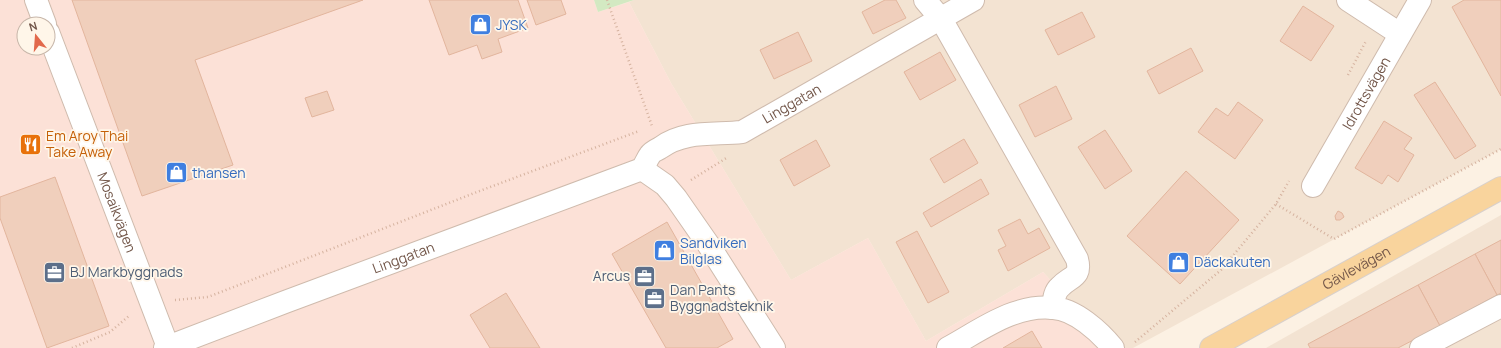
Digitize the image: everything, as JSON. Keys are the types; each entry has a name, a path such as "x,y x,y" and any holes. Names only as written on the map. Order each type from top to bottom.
{"main road":[{"name":"Gävlevägen","path":"1211,348 1501,188"}],"street":[{"path":"36,0 42,16"},
{"path":"925,0 941,19 1077,259 1079,266 1078,272 1073,278 1060,286 1054,299 1053,308"},
{"name":"Linggatan","path":"167,347 642,169 650,154 669,142 695,134 742,132 973,0"},
{"path":"1348,0 1400,34"},
{"name":"Idrottsvägen","path":"1313,186 1420,0"},
{"name":"Mosaikvägen","path":"56,53 167,347"},
{"path":"642,169 665,185 676,198 708,244 774,348"},
{"path":"1421,348 1501,306"},
{"path":"948,348 1009,314 1029,308 1040,307 1053,308 1068,312 1123,346"}],"path":[{"path":"72,348 110,332 130,316 176,299 208,296 484,189 652,126 607,0"},
{"path":"1344,81 1378,20"},
{"path":"1276,204 1334,239 1501,149"},
{"path":"687,182 732,154"},
{"path":"1123,346 1221,270 1276,204 1292,176"}],"shaded area":[{"path":"0,0 594,0 598,12 629,2 671,83 791,280 868,238 926,341 1043,272 1113,348 0,348"},
{"path":"634,0 1501,0 1501,149 1133,348 1113,348 1043,272 926,341 868,238 791,280 671,83 629,2"},
{"path":"1501,215 1501,348 1266,348"}],"green space":[{"path":"594,0 634,0 598,12"}],"building":[{"path":"72,0 363,0 195,60 233,165 142,196"},
{"path":"429,0 518,0 528,28 498,39 502,52 482,59 477,45 449,55"},
{"path":"527,0 561,0 566,14 536,25"},
{"path":"885,0 896,0 906,18 873,34 862,12"},
{"path":"1464,0 1501,0 1501,96 1452,7"},
{"path":"1303,6 1334,26 1311,61 1280,41"},
{"path":"1082,12 1095,37 1058,55 1045,30"},
{"path":"798,32 812,61 774,79 760,50"},
{"path":"1191,48 1203,71 1159,94 1147,71"},
{"path":"940,52 956,80 920,100 904,72"},
{"path":"1435,82 1476,146 1455,159 1414,95"},
{"path":"1056,86 1072,119 1035,137 1019,105"},
{"path":"327,91 334,110 312,117 305,98"},
{"path":"1238,102 1263,120 1235,159 1198,132 1216,108 1228,116"},
{"path":"1384,121 1412,138 1404,149 1414,155 1398,182 1388,175 1382,184 1355,168"},
{"path":"1105,130 1132,171 1105,189 1078,147"},
{"path":"964,139 978,163 944,183 930,159"},
{"path":"816,140 830,166 794,186 780,160"},
{"path":"1186,171 1239,220 1180,284 1127,236"},
{"name":"BJ Markbyggnads","path":"55,177 109,326 47,348 0,218 0,197"},
{"path":"981,179 989,194 931,227 923,213"},
{"path":"1338,211 1342,213 1344,217 1340,220 1336,220 1335,216"},
{"path":"1020,219 1028,234 1039,228 1050,248 1008,271 998,250 1006,246 998,230"},
{"path":"667,222 733,339 717,348 666,348 612,254"},
{"path":"917,231 949,292 928,303 896,242"},
{"path":"1501,240 1501,293 1497,295 1475,254"},
{"path":"1475,254 1497,295 1440,326 1418,285"},
{"path":"1418,285 1440,326 1398,348 1310,348 1308,344"},
{"path":"506,293 540,348 490,348 470,315"},
{"path":"1032,331 1042,348 1003,348"}],"place":[{"name":"JYSK","path":"481,25"},
{"name":"Em Aroy Thai Take Away","path":"31,144"},
{"name":"thansen","path":"177,173"},
{"name":"Sandviken Bilglas","path":"664,251"},
{"name":"Däckakuten","path":"1179,262"},
{"name":"BJ Markbyggnads","path":"55,272"},
{"name":"Arcus","path":"645,276"},
{"name":"Dan Pants Byggnadsteknik","path":"655,298"}]}
